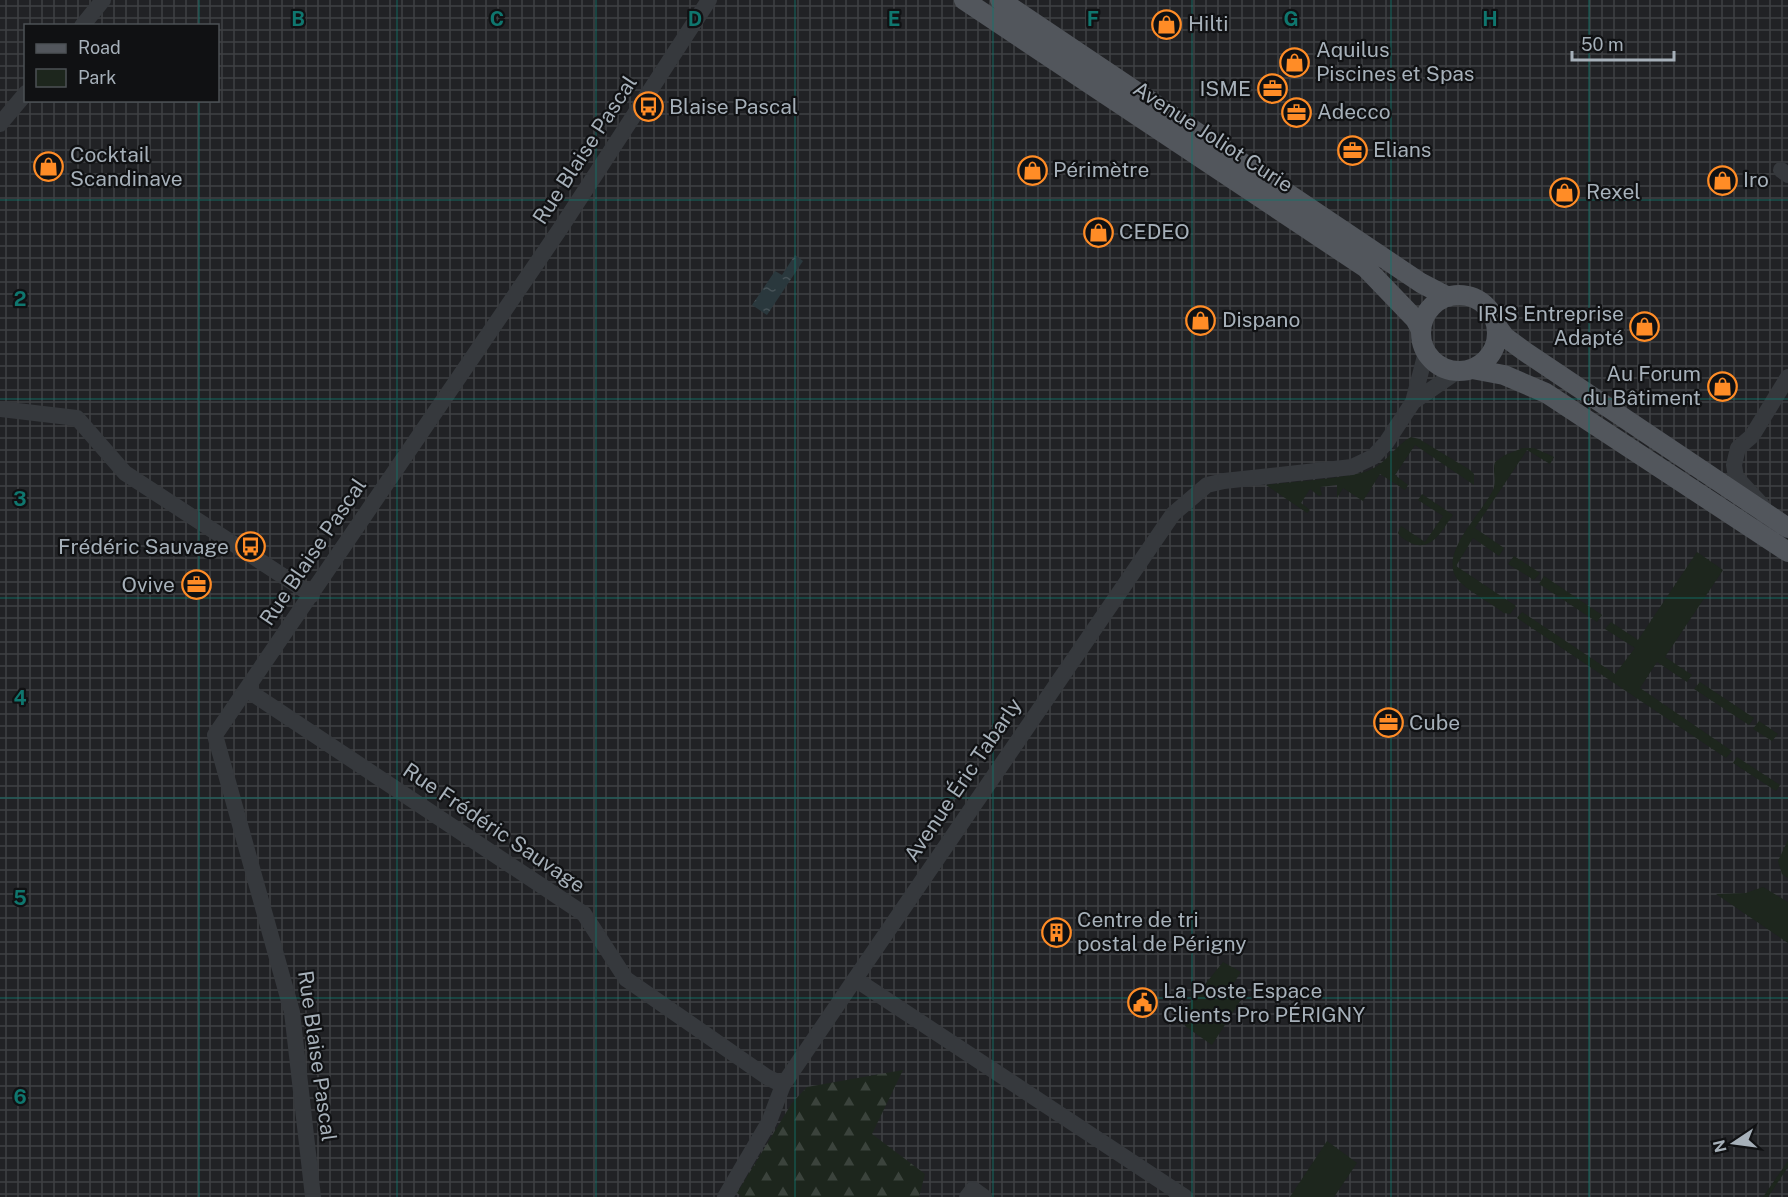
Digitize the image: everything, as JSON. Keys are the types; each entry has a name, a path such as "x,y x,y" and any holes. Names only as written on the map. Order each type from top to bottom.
{"main road":[{"name":"Avenue Joliot Curie","path":"964,0 1366,268 1415,319 1421,330"},
{"name":"Avenue Joliot Curie","path":"1000,0 1421,283 1448,297"},
{"path":"1781,524 1524,351 1505,337 1486,306 1475,299 1462,295 1448,297 1430,309 1421,330 1426,352 1440,366 1504,375 1546,393 1788,552"},
{"path":"1465,370 1480,364 1492,351 1496,325"}],"street":[{"path":"84,24 103,0"},
{"name":"Rue Blaise Pascal","path":"313,1197 292,1012 215,735 560,229 709,0"},
{"path":"0,124 24,95"},
{"name":"Avenue Éric Tabarly","path":"725,1197 769,1122 783,1085 1173,514 1207,485 1224,481 1352,467 1373,457 1386,443 1413,402 1426,352"},
{"name":"Avenue Éric Tabarly","path":"1413,402 1465,370"},
{"path":"1781,524 1736,477 1734,465 1738,448 1752,436 1788,377"},
{"path":"0,409 77,418 125,473 312,595"},
{"name":"Rue Frédéric Sauvage","path":"247,690 584,914 626,979 748,1064 783,1085"},
{"path":"855,979 1167,1192 1185,1197"},
{"path":"967,1197 973,1189 984,1197"}],"shaded area":[{"path":"0,0 1788,0 1788,1197 0,1197"}],"green space":[{"path":"1411,437 1419,439 1470,470 1474,474 1474,485 1415,445 1395,475 1408,485 1405,490 1380,474 1363,501 1343,488 1337,498 1337,485 1320,487 1322,495 1319,496 1310,489 1301,503 1310,510 1307,513 1266,485 1364,472 1378,466"},
{"path":"1523,448 1534,448 1554,457 1550,464 1527,450 1475,528 1504,548 1499,556 1473,538 1456,566 1516,606 1510,614 1504,613 1462,584 1454,574 1453,562 1462,537 1493,490 1495,462"},
{"path":"1422,494 1453,515 1435,539 1424,545 1417,545 1400,536 1398,533 1401,526 1425,542 1443,516 1418,500"},
{"path":"1697,552 1723,570 1665,657 1692,675 1687,682 1657,662 1640,688 1732,751 1726,758 1517,618 1522,612 1615,674 1635,648 1605,629 1611,622 1638,640"},
{"path":"1514,556 1540,573 1534,580 1508,564"},
{"path":"1544,576 1602,615 1597,622 1539,584"},
{"path":"1700,682 1754,718 1749,725 1694,689"},
{"path":"1759,721 1778,734 1772,741 1753,729"},
{"path":"1737,757 1780,785 1776,791 1733,763"},
{"path":"1788,840 1788,878 1782,874 1778,861"},
{"path":"1763,887 1788,902 1788,943 1716,894 1746,893"},
{"path":"1223,962 1241,972 1229,990 1242,998 1212,1045 1185,1026 1182,1013"},
{"path":"903,1070 872,1134 925,1174 919,1197 742,1197 737,1193 792,1103 807,1087"},
{"path":"1327,1141 1357,1163 1334,1197 1290,1197"},
{"path":"1788,1161 1788,1167 1768,1197 1763,1197"}],"water":[{"path":"795,255 803,261 767,315 752,305 775,271 782,275"}],"place":[{"name":"Hilti","path":"1167,24"},
{"name":"Aquilus Piscines et Spas","path":"1295,62"},
{"name":"ISME","path":"1272,89"},
{"name":"Blaise Pascal","path":"648,107"},
{"name":"Adecco","path":"1296,112"},
{"name":"Elians","path":"1352,150"},
{"name":"Cocktail Scandinave","path":"49,167"},
{"name":"Périmètre","path":"1032,170"},
{"name":"Iro","path":"1722,180"},
{"name":"Rexel","path":"1565,192"},
{"name":"CEDEO","path":"1098,232"},
{"name":"Dispano","path":"1201,320"},
{"name":"IRIS Entreprise Adapté","path":"1645,326"},
{"name":"Au Forum du Bâtiment","path":"1722,386"},
{"name":"Frédéric Sauvage","path":"250,547"},
{"name":"Ovive","path":"196,585"},
{"name":"Cube","path":"1388,723"},
{"name":"Centre de tri postal de Périgny","path":"1056,932"},
{"name":"La Poste Espace Clients Pro PÉRIGNY","path":"1142,1003"}]}
